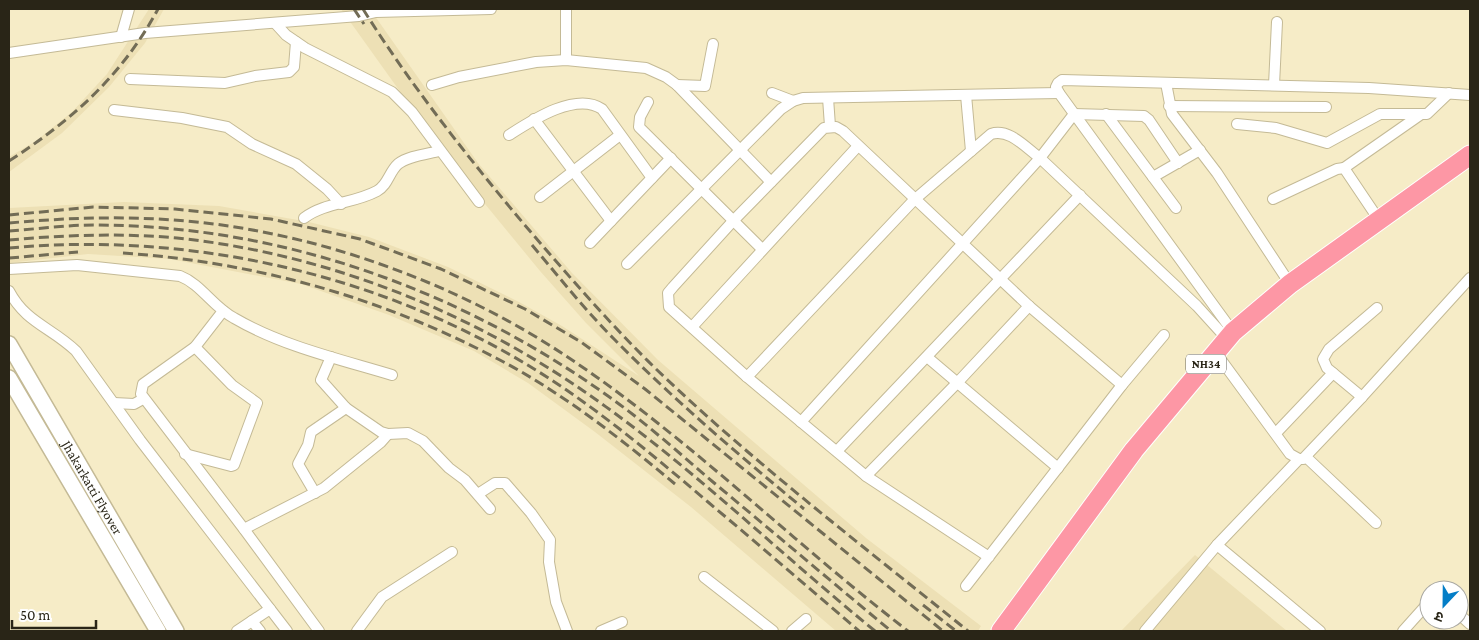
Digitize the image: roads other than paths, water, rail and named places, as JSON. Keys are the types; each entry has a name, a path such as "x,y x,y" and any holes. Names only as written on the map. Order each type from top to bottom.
{"highway":[{"name":"NH34","path":"1001,631 1134,450 1225,341 1290,284 1470,155"}],"main road":[{"name":"Jhakarkatti Flyover","path":"9,344 176,631"},
{"name":"Jhakarkatti Flyover","path":"9,378 158,631"}],"street":[{"path":"121,37 129,9"},
{"path":"9,53 145,33 358,16 376,12 491,9"},
{"path":"566,9 566,60"},
{"path":"1274,85 1277,22"},
{"path":"275,23 296,42 392,92 412,112 479,202"},
{"path":"130,79 225,82 289,72 294,67 296,42"},
{"path":"677,85 705,86 713,44"},
{"path":"432,86 468,75 536,62 566,60 646,68 662,74 677,85 771,182"},
{"path":"1376,523 1302,458 1290,454 1276,433 1225,341 1056,87 1062,80 1369,88 1470,95"},
{"path":"1166,83 1169,106 1176,119 1200,150 1290,284"},
{"path":"772,93 793,101"},
{"path":"627,264 781,109 793,101 803,98 1059,93"},
{"path":"1273,199 1336,169 1344,168 1420,115 1432,111 1449,93"},
{"path":"966,95 971,151"},
{"path":"828,98 830,126"},
{"path":"648,102 640,117 639,128 762,249"},
{"path":"509,135 534,119 579,103 590,103 602,109 652,178"},
{"path":"1169,106 1326,107"},
{"path":"114,110 182,118 227,127 252,144 296,164 341,204"},
{"path":"1074,114 1144,116 1149,120 1178,164"},
{"path":"801,422 1040,158 1074,114"},
{"path":"1106,114 1176,208"},
{"path":"1238,124 1276,128 1328,143 1380,114 1420,115"},
{"path":"534,119 612,221"},
{"path":"989,557 866,476 747,377 668,306 668,293 733,221 824,128 830,126 843,131 914,200 1029,306 1122,385"},
{"path":"747,377 914,200 991,134 998,131 1006,132 1040,158 1080,195 1198,306 1225,341"},
{"path":"540,197 620,135"},
{"path":"692,327 858,146"},
{"path":"304,218 319,208 341,204 382,188 400,162 439,150"},
{"path":"1153,178 1200,150"},
{"path":"590,243 671,158"},
{"path":"1344,168 1379,220"},
{"path":"837,450 1080,195"},
{"path":"9,269 77,265 180,276 196,285 222,311 289,343 392,376"},
{"path":"1145,631 1217,545 1362,397 1468,283"},
{"path":"9,291 22,312 64,340 76,351 287,631"},
{"path":"866,476 1029,306"},
{"path":"1362,397 1324,364 1325,354 1377,308"},
{"path":"222,311 195,348 143,384 140,394 244,529 319,631"},
{"path":"966,586 1122,385 1164,335"},
{"path":"185,454 230,466 234,465 257,403 232,385 195,348"},
{"path":"332,357 322,376 322,384 346,408 388,434 408,433 418,437 478,494 490,509"},
{"path":"927,357 1058,468"},
{"path":"1276,433 1333,373"},
{"path":"114,403 134,404 143,399"},
{"path":"315,493 298,461 308,445 311,432 346,408"},
{"path":"244,529 315,493 381,442 388,434"},
{"path":"478,494 495,482 505,483 531,513 550,540 550,562 556,602 567,631"},
{"path":"1217,545 1320,631"},
{"path":"357,631 382,597 452,552"},
{"path":"704,577 773,631"},
{"path":"237,631 270,609"},
{"path":"1403,631 1419,613"},
{"path":"792,631 806,619"},
{"path":"252,621 260,631"},
{"path":"601,631 622,622"}],"railway":[{"path":"9,161 54,129 94,95 128,55 158,9"},
{"path":"354,9 364,24"},
{"path":"363,9 439,119 523,223 639,352 731,438 968,631"},
{"path":"9,215 93,207 175,209 271,219 360,239 441,269 525,309 581,342 645,389 943,631"},
{"path":"9,223 132,218 224,225 275,234 326,247 426,281 520,327 608,385 695,454 908,631"},
{"path":"9,231 94,225 163,228 232,237 299,251 364,270 428,295 491,324 550,358 622,406 891,631"},
{"path":"9,240 114,235 177,238 231,246 285,257 338,271 390,289 441,311 491,335 539,362 623,419 696,478 875,631"},
{"path":"9,248 74,245 140,246 205,253 270,264 333,280 396,301 456,327 514,357 540,373 614,425 685,482 859,631"},
{"path":"532,245 593,317 637,362 707,427 804,509"},
{"path":"9,258 78,252"},
{"path":"123,253 172,258 268,274 362,300 407,317 452,336 543,385 611,433 675,484"},
{"path":"923,605 956,631"}]}
